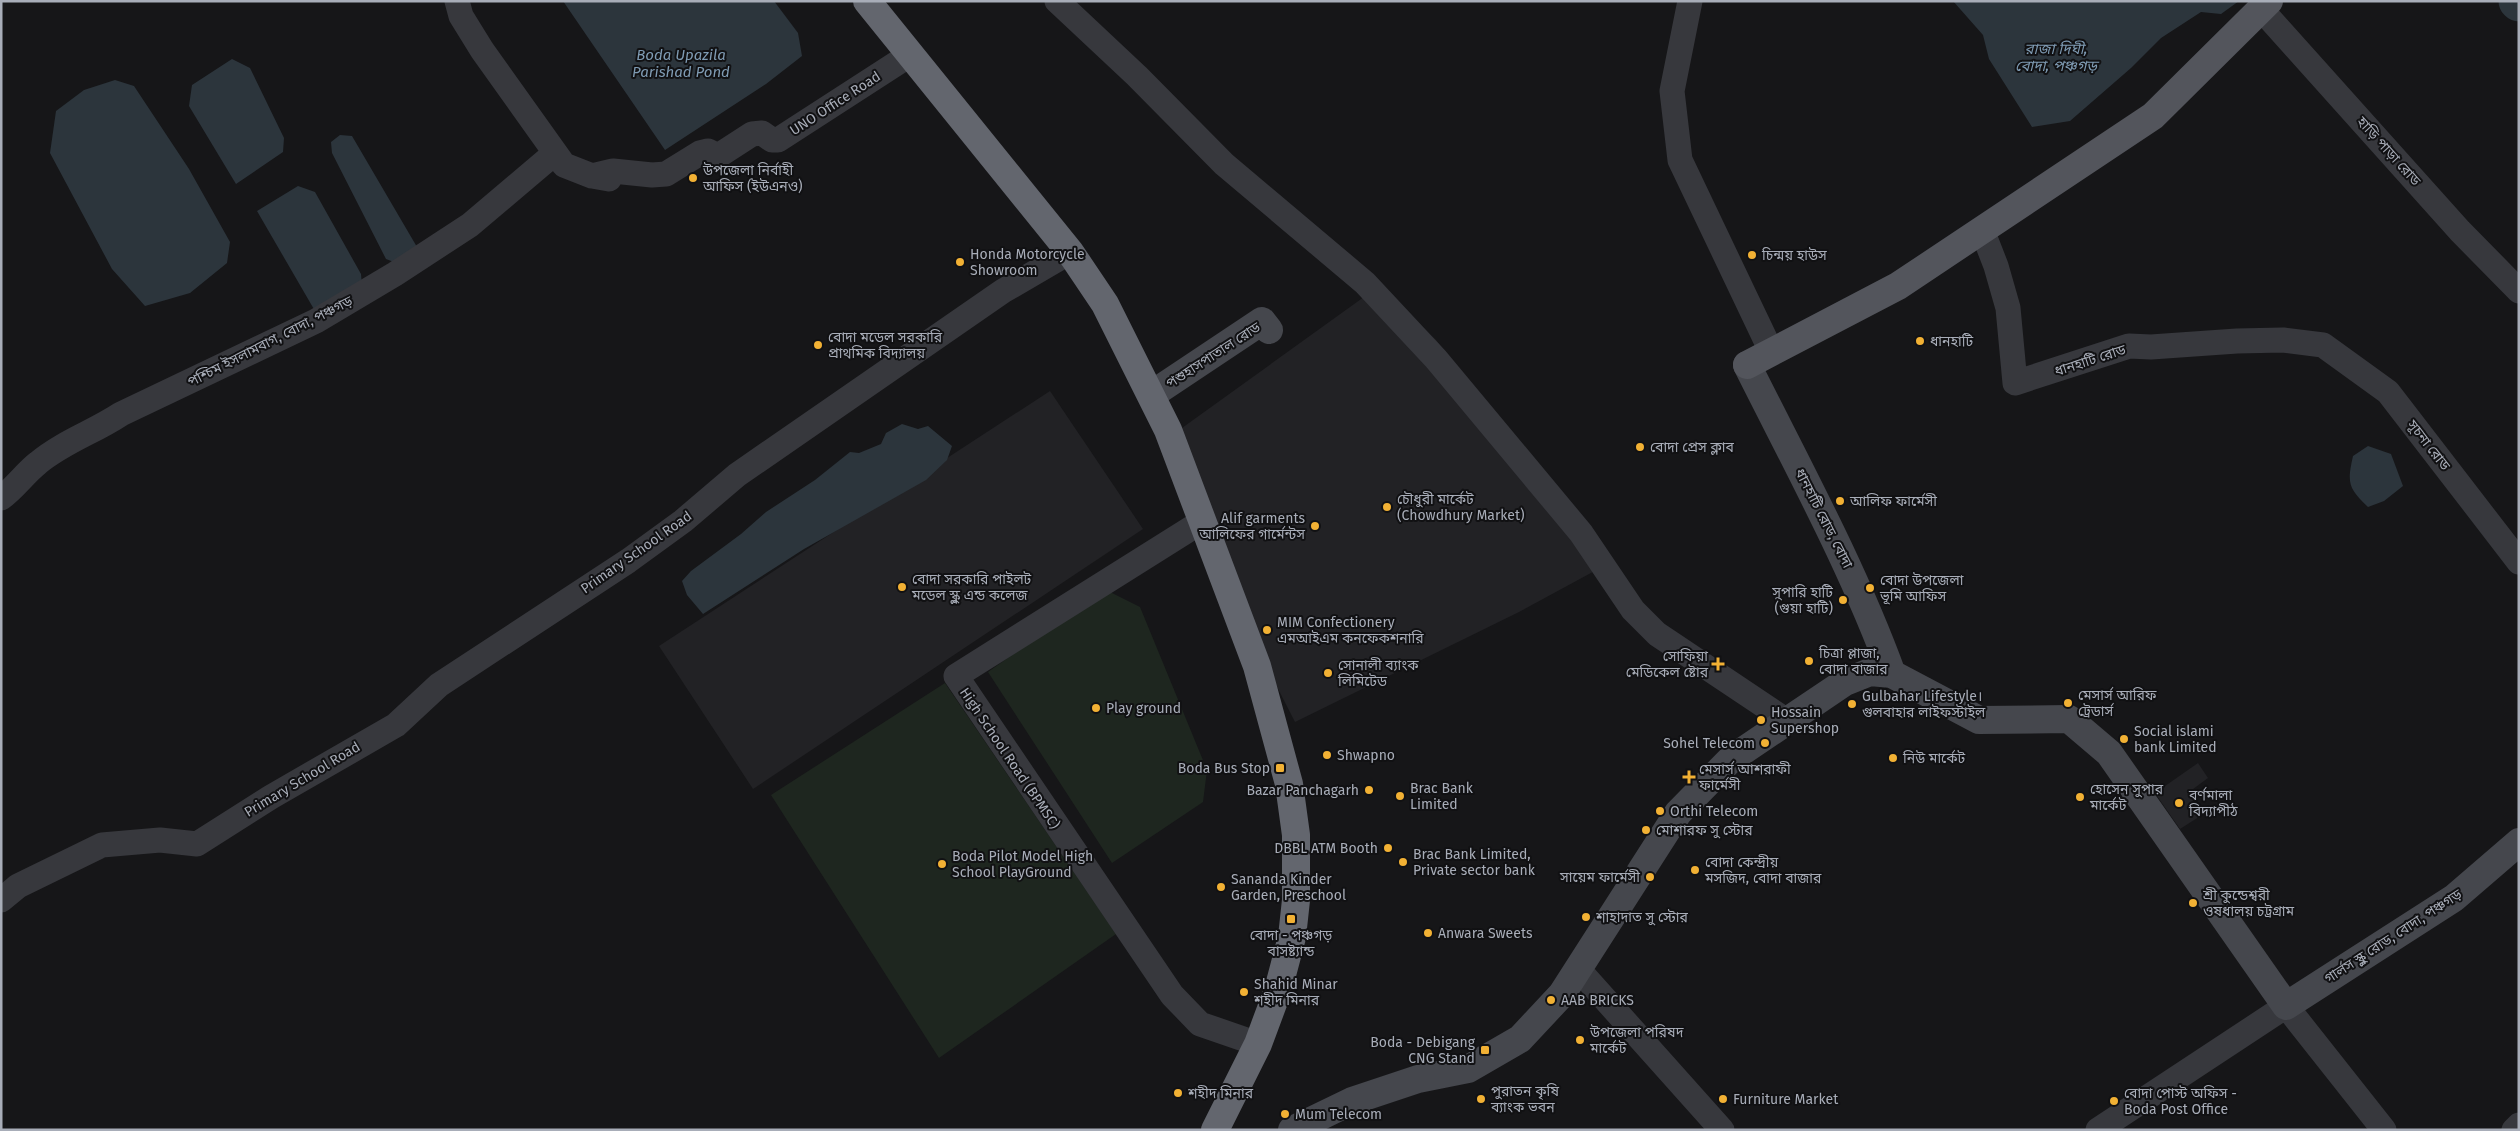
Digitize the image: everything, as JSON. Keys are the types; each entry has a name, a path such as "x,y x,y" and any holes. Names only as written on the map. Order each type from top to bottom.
{"highway":[{"path":"867,1 1070,252 1120,333 1168,430 1201,522 1257,666 1289,784 1296,835 1296,900 1292,937 1278,990 1258,1044 1215,1130"}],"main road":[{"path":"1748,365 1771,351 1898,286 2153,116 2265,5"}],"street":[{"path":"457,1 461,16 482,50 564,165 592,176 624,181 644,190"},
{"path":"1057,1 1137,76 1224,164 1366,283 1449,374 1581,533 1633,610 1657,634 1787,721"},
{"path":"1690,1 1672,91 1680,160 1704,214 1771,351"},
{"name":"হাড়ি পাড়া রোড","path":"2265,5 2460,231 2519,291"},
{"name":"UNO Office Road","path":"592,176 612,171 652,176 666,174 700,153 708,151 718,156 752,134 762,132 772,140 778,140 911,54"},
{"name":"পশ্চিম ইসলামবাগ, বোদা, পঞ্চগড়","path":"1,498 37,463 69,441 96,431 121,414 316,321 395,274 470,225 555,153"},
{"name":"ধানহাটি রোড","path":"1982,230 1996,266 2008,308 2015,383 2129,346 2151,347 2256,340 2283,340 2323,345"},
{"name":"Primary School Road","path":"1,900 18,886 102,845 160,840 198,844 271,796 396,725 439,685 628,561 683,521 737,475 1003,291 1070,252"},
{"name":"পশুহাসপাতাল রোড","path":"1154,393 1262,321 1269,330"},
{"name":"সূচনা রোড","path":"2323,345 2388,392 2519,562"},
{"name":"ধানহাটি রোড, বোদা","path":"1748,365 1853,577 1870,614 1892,674"},
{"name":"High School Road (BPMSC)","path":"1201,522 956,676 1172,995 1200,1024 1258,1044"},
{"path":"1292,1130 1352,1101 1418,1079 1468,1070 1520,1039 1562,994 1579,970 1678,813 1731,759 1845,682 1870,672 1892,674 1979,720 2070,720 2109,753 2286,1006 2384,1130"},
{"name":"গার্লস স্কুল রোড, বোদা, পঞ্চগড়","path":"2286,1006 2454,898 2519,842"},
{"path":"1579,970 1722,1130"},
{"path":"2098,1130 2286,1006"},
{"path":"2514,1130 2519,1126"}],"shaded area":[{"name":"চৌধুরী মার্কেট (Chowdhury Market)","path":"1382,284 1392,298 1436,340 1613,561 1519,612 1295,722 1249,632 1175,433"},
{"name":"বোদা সরকারি পাইলট মডেল স্কুল এন্ড কলেজ","path":"1050,391 1143,529 753,789 659,646"},
{"name":"Play ground","path":"1108,591 1140,607 1207,770 1203,802 1112,863 988,672 1061,620"},
{"name":"Boda Pilot Model High School PlayGround","path":"945,683 1116,934 939,1058 771,795"},
{"name":"বর্ণমালা বিদ্যাপীঠ","path":"2198,763 2208,778 2189,792 2205,813 2180,829 2155,793"}],"water":[{"name":"Boda Upazila Parishad Pond","path":"563,1 774,1 798,33 802,56 766,84 665,150"},
{"name":"রাজা দিঘী, বোদা, পঞ্চগড়","path":"1953,1 2239,1 2221,14 2201,12 2161,38 2131,68 2070,121 2032,127 1989,59 1983,35"},
{"path":"232,59 250,68 284,138 283,152 236,184 189,106 192,85"},
{"path":"115,80 134,86 189,169 230,242 227,263 190,293 145,306 112,269 50,153 56,111 84,90"},
{"path":"340,135 352,136 417,247 399,264 386,259 332,153 331,142"},
{"path":"298,186 315,192 361,274 362,286 315,311 257,211"},
{"path":"902,424 918,429 928,426 952,446 947,460 926,480 804,549 703,614 687,595 682,581 691,571 741,534 766,512 815,480 850,452 859,453 881,444 886,433"},
{"path":"2368,446 2391,454 2403,486 2384,501 2368,507 2353,490 2350,473 2353,456"}],"place":[{"name":"উপজেলা নির্বাহী আফিস (ইউএনও)","path":"693,178"},
{"name":"চিন্ময় হাউস","path":"1752,255"},
{"name":"Honda Motorcycle Showroom","path":"960,262"},
{"name":"ধানহাটি","path":"1920,341"},
{"name":"বোদা মডেল সরকারি প্রাথমিক বিদ্যালয়","path":"818,345"},
{"name":"বোদা প্রেস ক্লাব","path":"1640,447"},
{"name":"আলিফ ফার্মেসী","path":"1840,501"},
{"name":"চৌধুরী মার্কেট (Chowdhury Market)","path":"1387,507"},
{"name":"Alif garments আলিফের গার্মেন্টস","path":"1315,526"},
{"name":"বোদা সরকারি পাইলট মডেল স্কুল এন্ড কলেজ","path":"902,587"},
{"name":"বোদা উপজেলা ভূমি আফিস","path":"1870,588"},
{"name":"সুপারি হাটি (গুয়া হাটি)","path":"1843,600"},
{"name":"MIM Confectionery এমআইএম কনফেকশনারি","path":"1267,630"},
{"name":"চিত্রা প্লাজা, বোদা বাজার","path":"1809,661"},
{"name":"সোফিয়া মেডিকেল ষ্টোর","path":"1718,664"},
{"name":"সোনালী ব্যাংক লিমিটেড","path":"1328,673"},
{"name":"মেসার্স আরিফ ট্রেডার্স","path":"2068,703"},
{"name":"Gulbahar Lifestyle। গুলবাহার লাইফস্টাইল","path":"1852,704"},
{"name":"Play ground","path":"1096,708"},
{"name":"Hossain Supershop","path":"1761,720"},
{"name":"Social islami bank Limited","path":"2124,739"},
{"name":"Sohel Telecom","path":"1765,743"},
{"name":"Shwapno","path":"1327,755"},
{"name":"নিউ মার্কেট","path":"1893,758"},
{"name":"Boda Bus Stop","path":"1280,768"},
{"name":"মেসার্স আশরাফী ফার্মেসী","path":"1689,777"},
{"name":"Bazar Panchagarh","path":"1369,790"},
{"name":"Brac Bank Limited","path":"1400,796"},
{"name":"হোসেন সুপার মার্কেট","path":"2080,797"},
{"name":"বর্ণমালা বিদ্যাপীঠ","path":"2179,803"},
{"name":"Orthi Telecom","path":"1660,811"},
{"name":"মোশারফ সু স্টোর","path":"1646,830"},
{"name":"DBBL ATM Booth","path":"1388,848"},
{"name":"Brac Bank Limited, Private sector bank","path":"1403,862"},
{"name":"Boda Pilot Model High School PlayGround","path":"942,864"},
{"name":"বোদা কেন্দ্রীয় মসজিদ, বোদা বাজার","path":"1695,870"},
{"name":"সায়েম ফার্মেসী","path":"1650,877"},
{"name":"Sananda Kinder Garden, Preschool","path":"1221,887"},
{"name":"শ্রী কুন্ডেশ্বরী ওষধালয় চট্রগ্রাম","path":"2193,903"},
{"name":"শাহাদাত সু স্টোর","path":"1586,917"},
{"name":"বোদা - পঞ্চগড় বাসষ্ট্যান্ড","path":"1291,919"},
{"name":"Anwara Sweets","path":"1428,933"},
{"name":"Shahid Minar শহীদ মিনার","path":"1244,992"},
{"name":"AAB BRICKS","path":"1551,1000"},
{"name":"উপজেলা পরিষদ মার্কেট","path":"1580,1040"},
{"name":"Boda - Debigang CNG Stand","path":"1485,1050"},
{"name":"শহীদ মিনার","path":"1178,1093"},
{"name":"পুরাতন কৃষি ব্যাংক ভবন","path":"1481,1099"},
{"name":"Furniture Market","path":"1723,1099"},
{"name":"বোদা পোস্ট অফিস - Boda Post Office","path":"2114,1101"},
{"name":"Mum Telecom","path":"1285,1114"}]}
